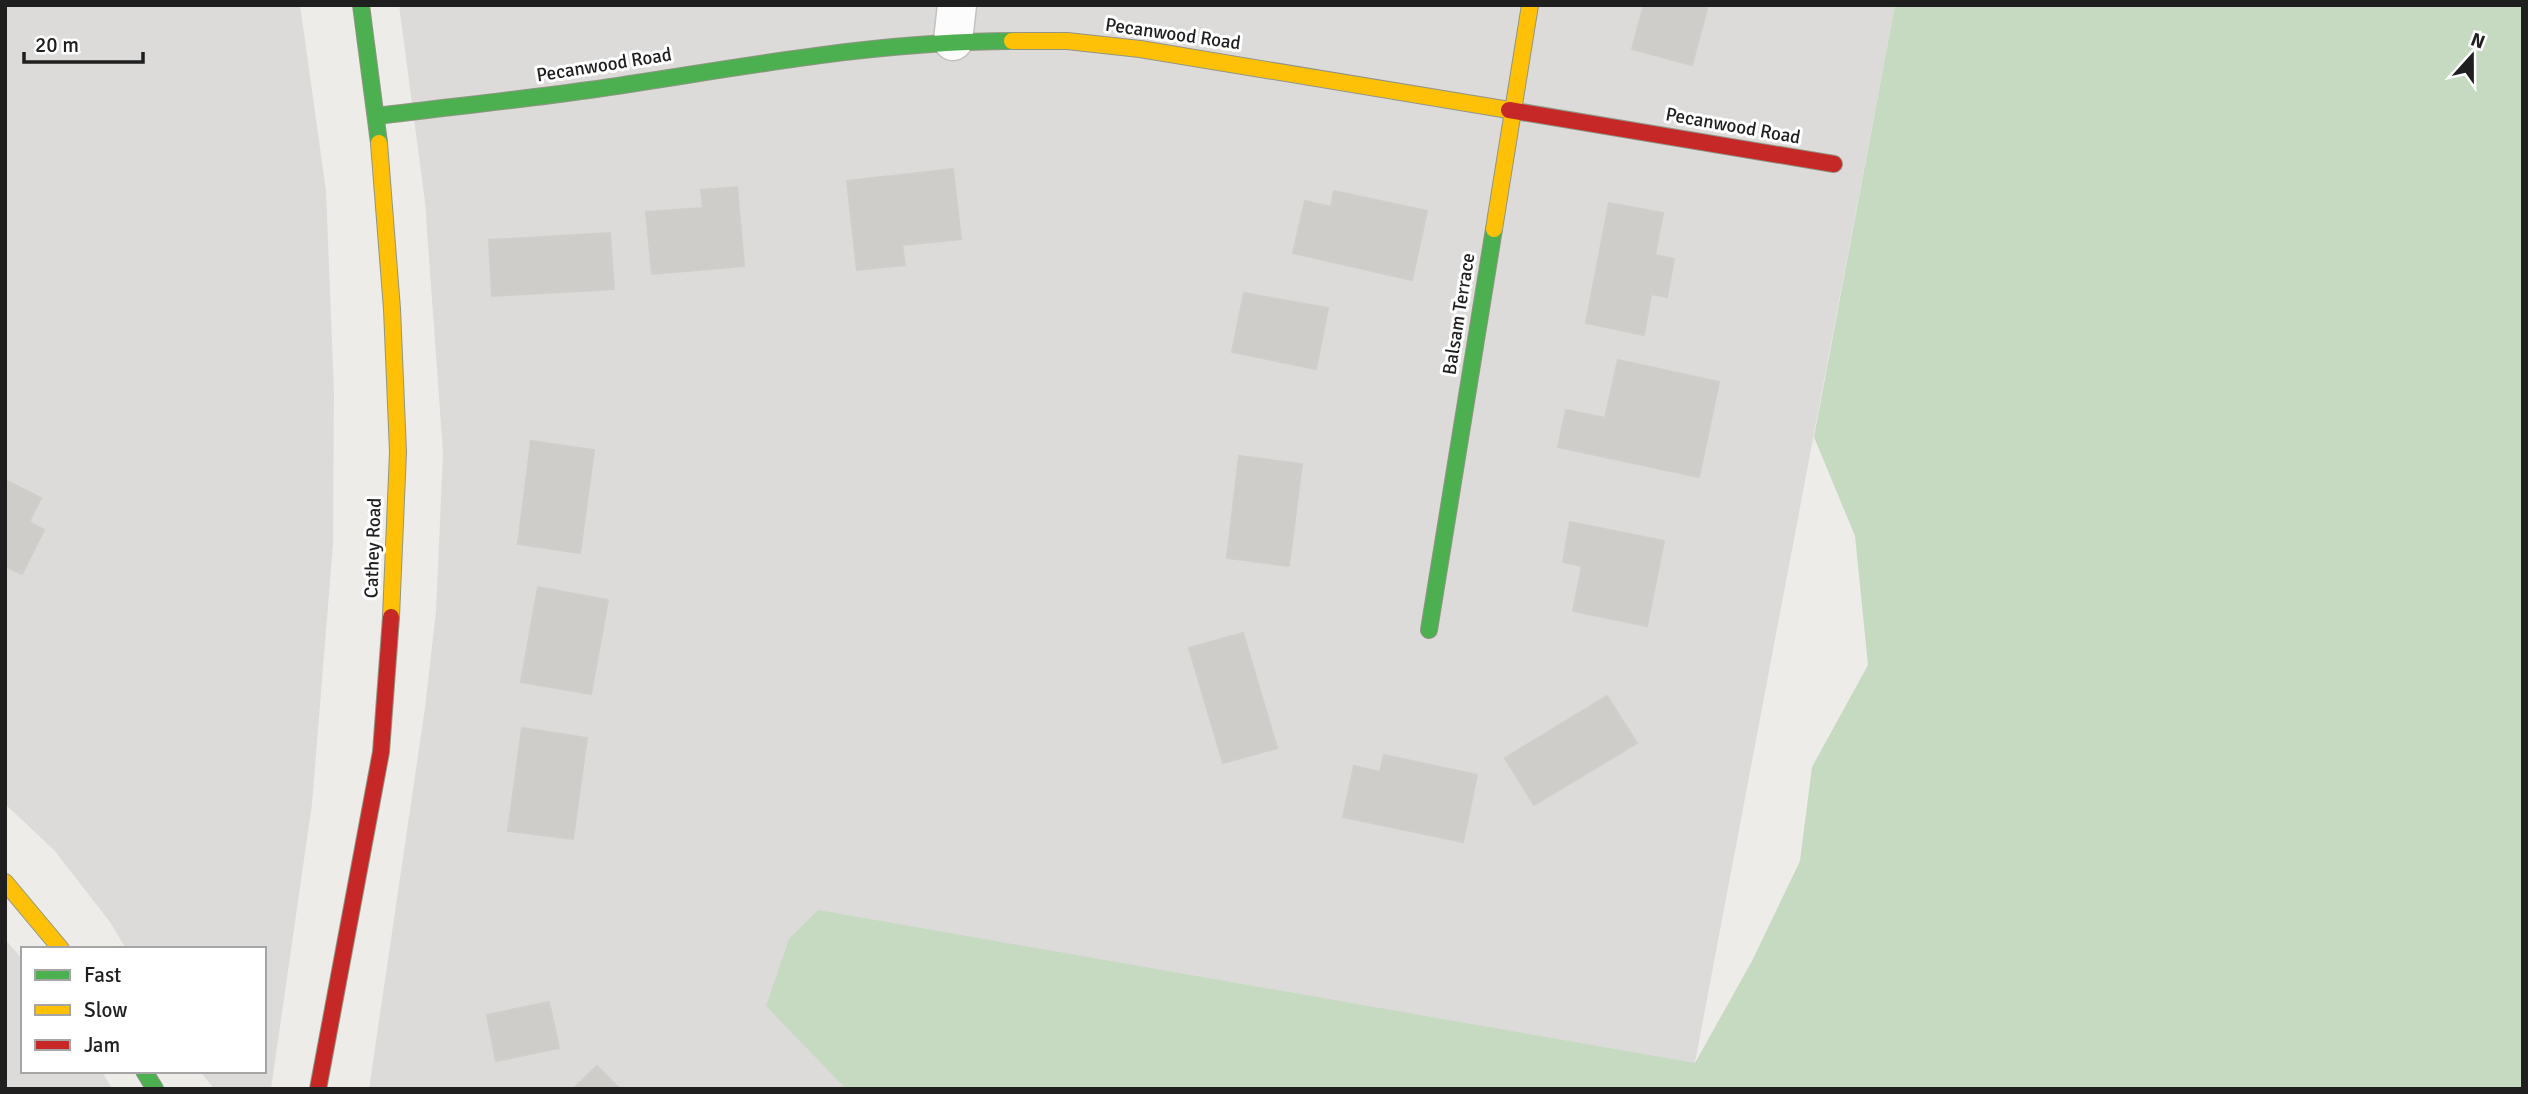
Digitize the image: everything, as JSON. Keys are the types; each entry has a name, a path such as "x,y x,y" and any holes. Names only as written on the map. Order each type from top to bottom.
{"street":[{"name":"Cathey Road","path":"318,1089 380,752 391,626 398,452 393,309 377,116 361,5"},
{"name":"Balsam Terrace","path":"1429,630 1530,5"},
{"name":"Pecanwood Road","path":"377,116 589,90 748,64 955,23 1140,49 1834,164"},
{"path":"5,882 59,947"},
{"path":"145,1073 155,1089"}],"shaded area":[{"path":"5,5 300,5 326,191 334,392 333,544 312,804 271,1089 214,1089 202,1073 266,1073 266,947 125,947 110,922 54,850 5,804"},
{"path":"399,5 1895,5 1690,1089 369,1089 425,708 436,611 443,453 425,202"},
{"path":"5,939 21,958 21,1073 103,1073 112,1089 5,1089"}],"green space":[{"path":"1895,5 2523,5 2523,1089 846,1089 766,1006 789,939 818,910 1695,1063 1752,961 1800,861 1812,767 1868,665 1855,536 1814,437"}],"building":[{"path":"1644,5 1708,5 1692,65 1632,49"},
{"path":"953,169 961,239 902,245 905,265 857,270 847,181"},
{"path":"737,187 744,266 652,274 646,212 703,208 701,190"},
{"path":"1334,191 1427,211 1412,280 1293,253 1305,201 1331,207"},
{"path":"1609,203 1663,213 1655,255 1674,259 1667,297 1651,294 1644,335 1586,323"},
{"path":"610,233 614,289 492,296 489,240"},
{"path":"1244,293 1328,308 1316,369 1232,352"},
{"path":"1618,360 1719,382 1699,477 1558,447 1566,410 1605,418"},
{"path":"531,441 594,450 580,553 518,544"},
{"path":"1239,456 1302,464 1289,566 1227,558"},
{"path":"5,480 41,498 29,522 44,530 22,574 5,566"},
{"path":"1570,522 1664,541 1647,626 1573,611 1582,566 1563,562"},
{"path":"538,587 608,600 591,694 521,682"},
{"path":"1243,633 1277,748 1223,763 1189,648"},
{"path":"1607,696 1637,743 1534,805 1505,758"},
{"path":"522,728 587,738 573,839 508,831"},
{"path":"1384,755 1477,775 1463,842 1343,817 1354,766 1380,772"},
{"path":"549,1002 559,1048 496,1061 487,1015"},
{"path":"597,1066 620,1089 573,1089"}],"traffic: fast":[{"path":"361,5 379,143"},
{"path":"377,116 589,90 853,51 959,42 1012,41"},
{"path":"1429,630 1494,229"},
{"path":"145,1073 155,1089"}],"traffic: slow":[{"path":"1494,229 1530,5"},
{"path":"1012,41 1067,41 1140,49 1509,110"},
{"path":"379,143 392,309 398,452 391,617"},
{"path":"5,882 59,947"}],"traffic: jam":[{"path":"1509,110 1834,164"},
{"path":"318,1089 381,752 391,617"}]}
